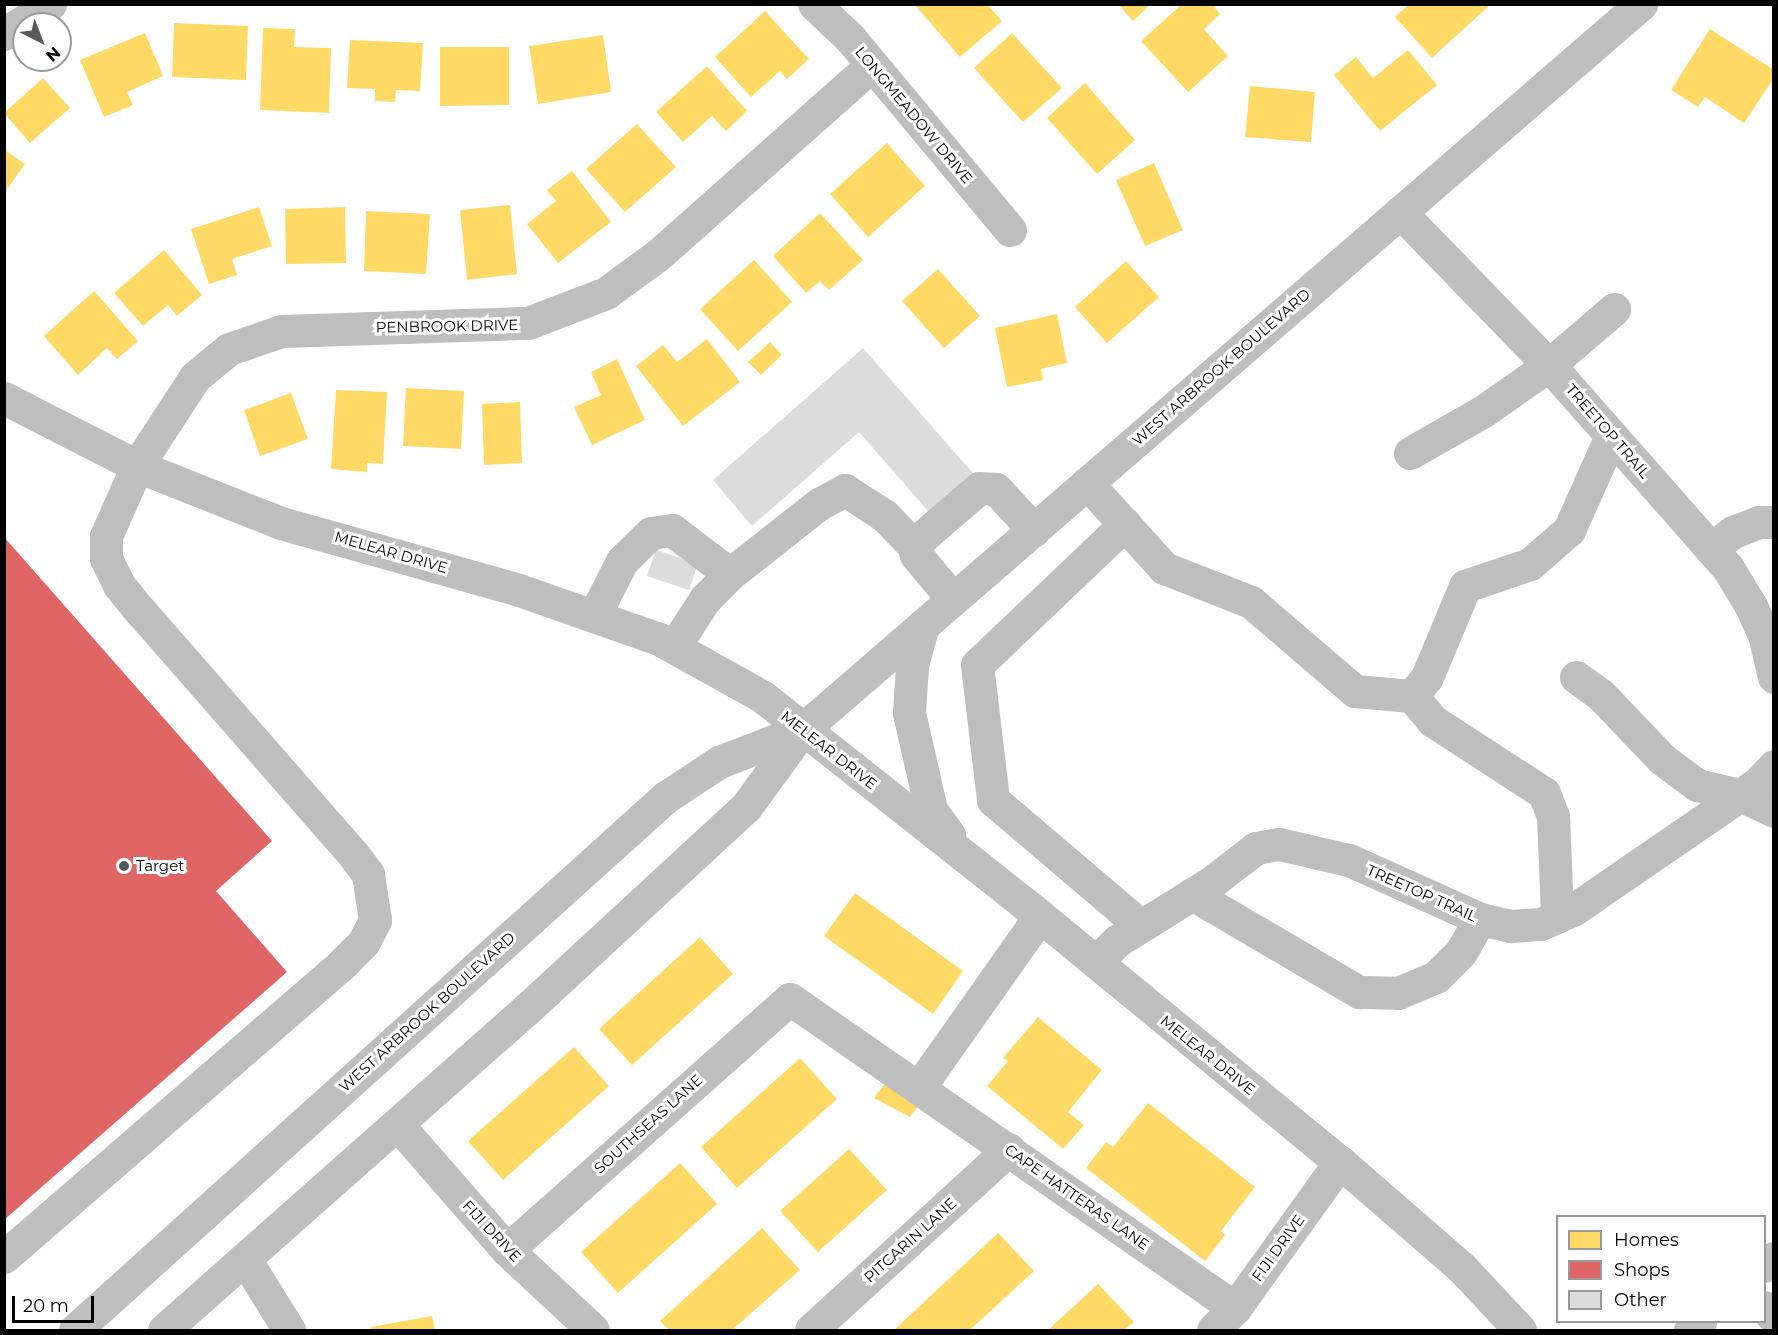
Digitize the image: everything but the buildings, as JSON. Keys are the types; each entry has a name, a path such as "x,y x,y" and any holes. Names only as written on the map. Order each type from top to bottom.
{"street":[{"path":"4,34 50,4"},
{"name":"LONGMEADOW DRIVE","path":"814,4 872,65 1010,230"},
{"name":"WEST ARBROOK BOULEVARD","path":"164,1330 398,1125 746,807 802,730 1641,4"},
{"name":"PENBROOK DRIVE","path":"4,1257 344,962 363,943 375,920 368,874 119,585 106,558 106,536 137,466 195,377 229,349 282,331 312,328 528,323 606,292 658,255 872,65"},
{"name":"TREETOP TRAIL","path":"1400,212 1549,365 1712,549 1751,606 1765,638 1773,677"},
{"path":"1410,453 1482,412 1549,365 1614,309"},
{"name":"MELEAR DRIVE","path":"4,398 137,466 281,523 519,590 594,616 674,647 763,697 802,730 965,855 1340,1162 1462,1268 1520,1330"},
{"path":"1412,696 1427,677 1466,586 1530,564 1569,530 1611,436"},
{"path":"1088,483 1164,568 1251,602 1355,691 1412,696 1434,721 1544,793 1553,816 1557,917"},
{"path":"913,545 979,488 996,489 1034,530"},
{"path":"674,647 705,599 730,574 819,504 845,490 870,504 913,545 916,555 952,599"},
{"path":"1712,549 1733,532 1759,522 1773,522"},
{"path":"1125,524 977,665 993,800 1141,926"},
{"path":"594,616 622,561 651,533 672,530 730,574"},
{"path":"923,625 912,665 909,713 916,757 931,810 965,855"},
{"path":"1576,677 1601,695 1662,759 1697,785 1740,795 1773,811"},
{"name":"WEST ARBROOK BOULEVARD","path":"75,1330 666,797 719,762 802,730"},
{"name":"TREETOP TRAIL","path":"1096,962 1116,941 1192,894 1256,848 1279,844 1349,860 1480,919 1511,926 1541,924 1573,910 1740,795 1773,766"},
{"path":"1192,894 1359,992 1398,993 1436,977 1461,952 1480,919"},
{"path":"920,1086 1040,916"},
{"name":"CAPE HATTERAS LANE","path":"790,999 1009,1149 1224,1319"},
{"name":"SOUTHSEAS LANE","path":"507,1250 790,999"},
{"name":"FIJI DRIVE","path":"398,1125 507,1250 593,1330"},
{"name":"PITCARIN LANE","path":"811,1330 1009,1149"},
{"name":"FIJI DRIVE","path":"1224,1319 1340,1162"},
{"path":"245,1259 289,1330"}],"place":[{"name":"Target","path":"124,866"}]}
